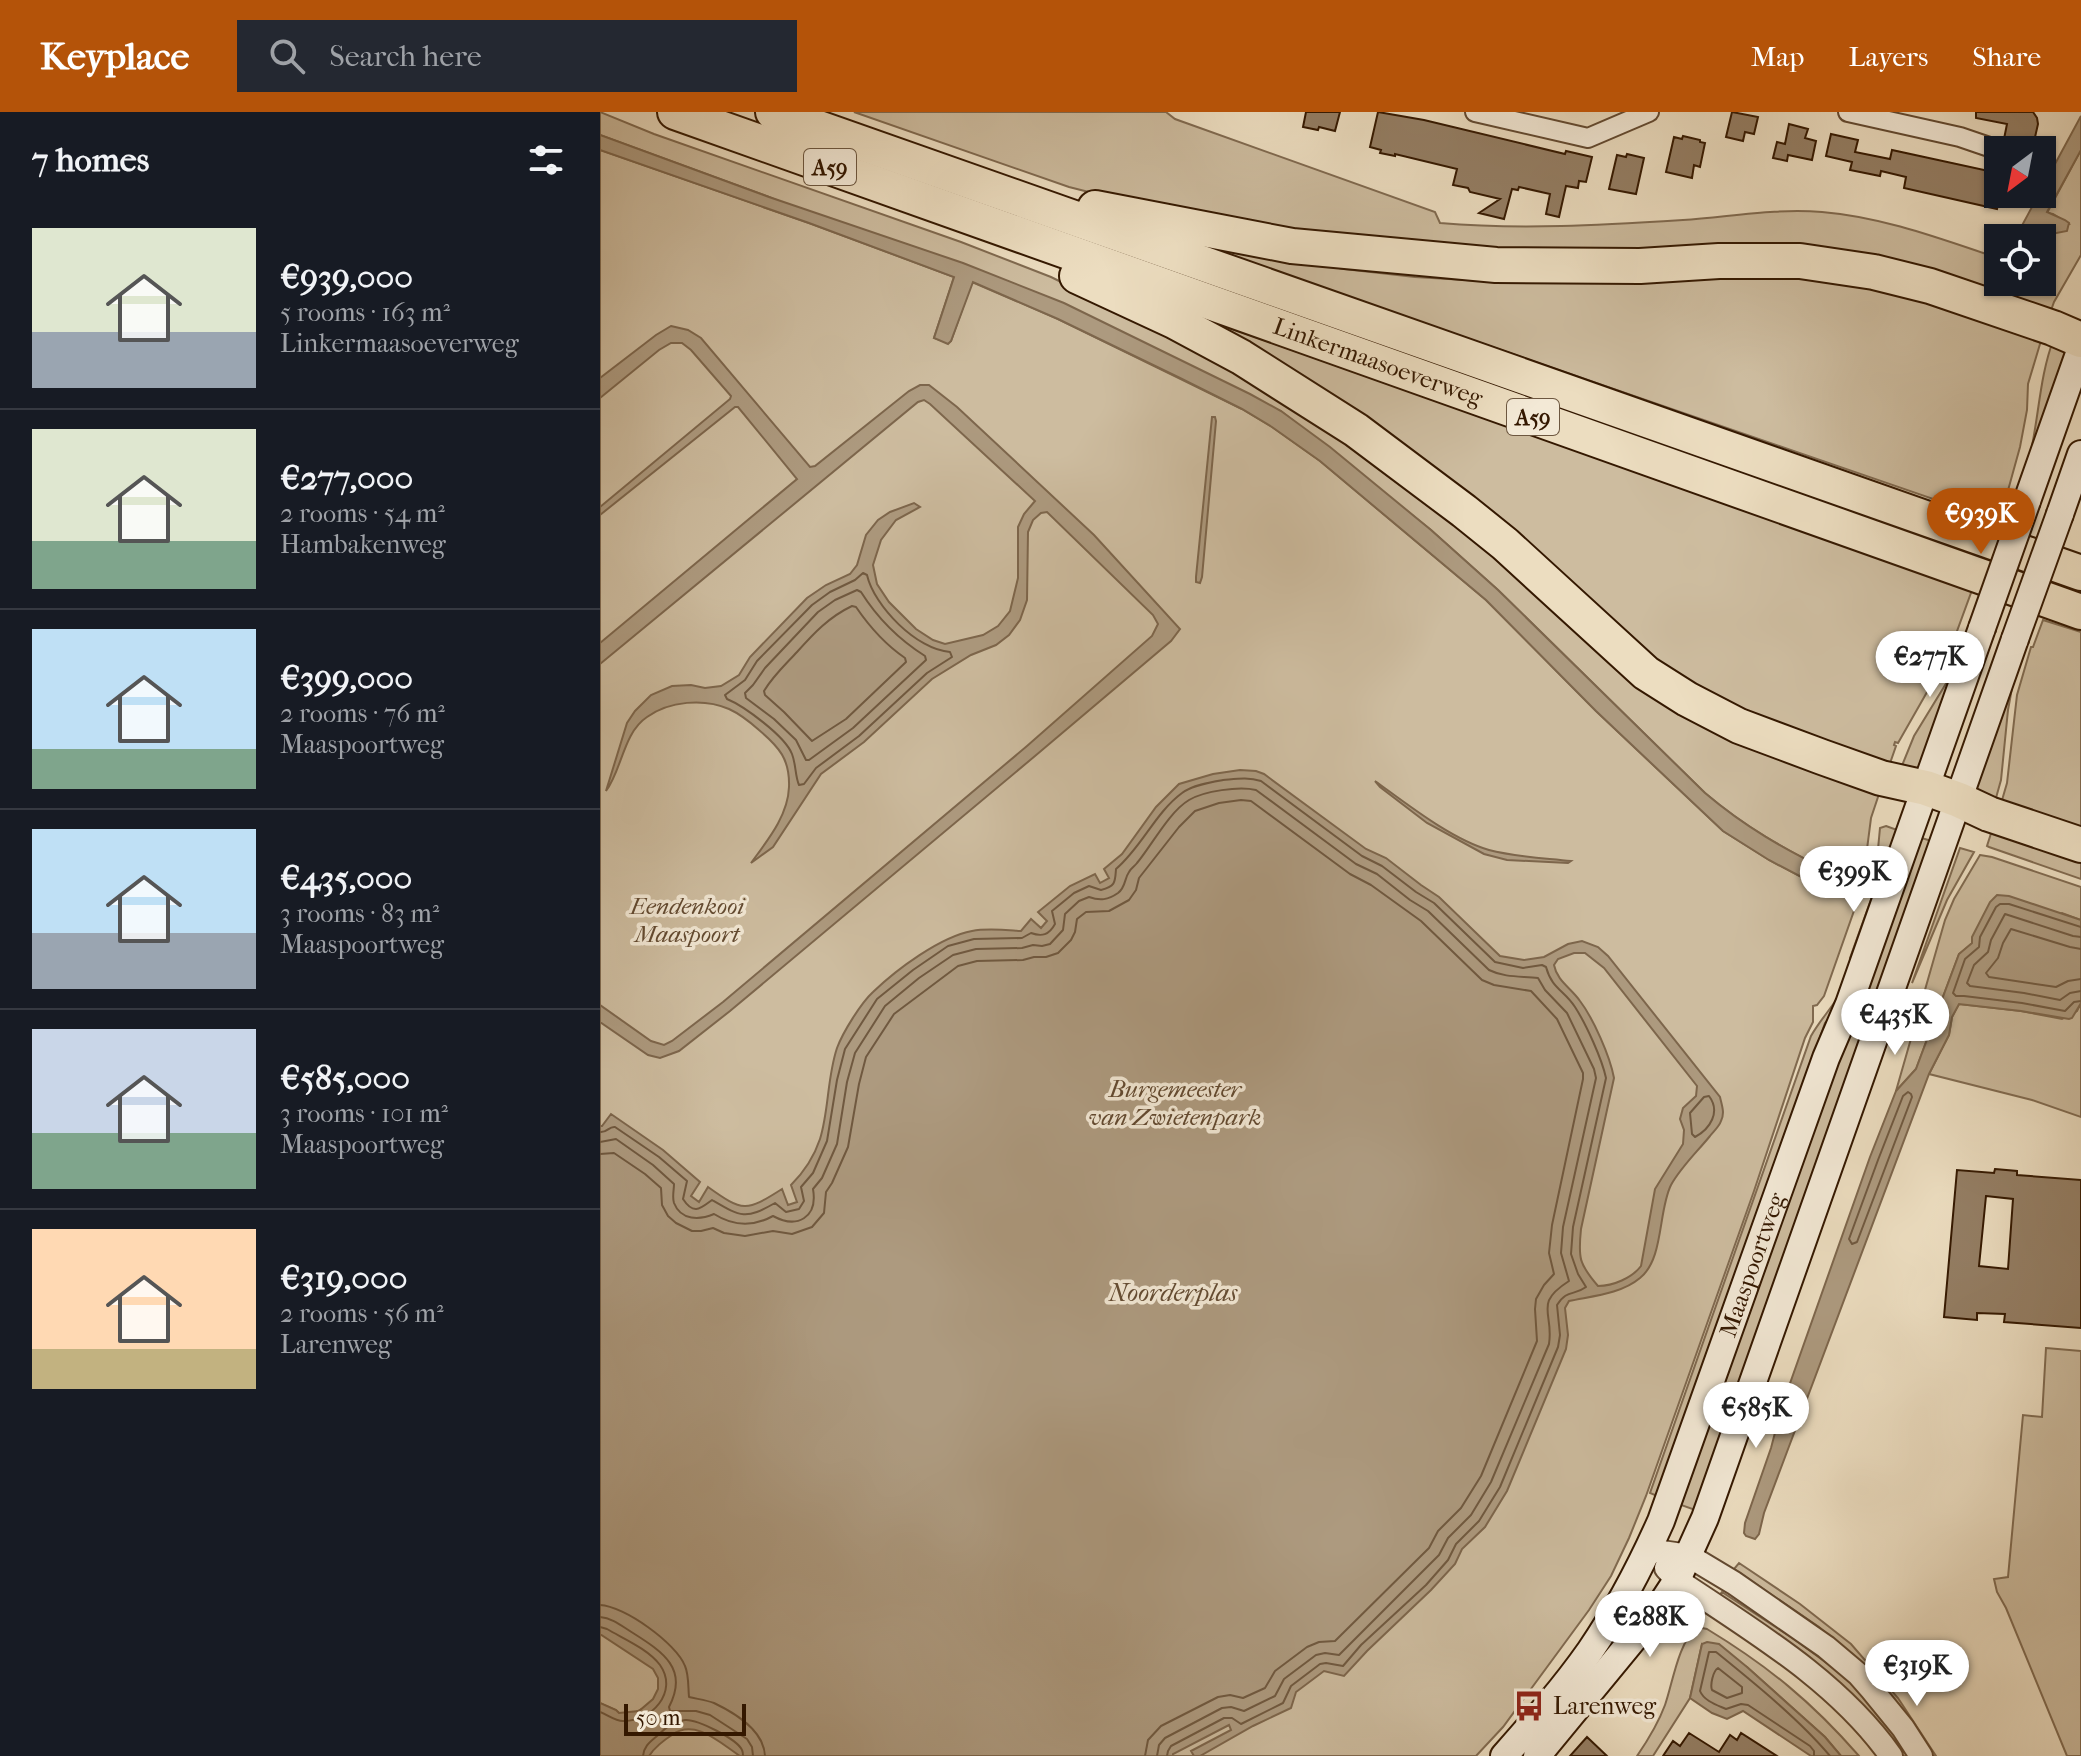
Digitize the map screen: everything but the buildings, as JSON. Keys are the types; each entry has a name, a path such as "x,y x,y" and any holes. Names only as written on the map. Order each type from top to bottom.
{"highway":[{"name":"Linkermaasoeverweg","path":"675,112 2081,612"},
{"name":"Linkermaasoeverweg","path":"773,112 2081,573"},
{"name":"A59","path":"1011,196 1118,212 1292,246 1496,265 1640,266 1719,261 1800,261 1874,272 1930,286 2081,340"},
{"name":"A59","path":"986,222 998,239 1013,248 1174,321 1241,357 1356,430 1505,544 1646,673 1687,699 1739,726 1822,757 1881,778 1926,788"},
{"path":"1926,788 1989,814 2081,845"}],"main road":[{"name":"Maaspoortweg","path":"1504,1756 1549,1705 1590,1651 1629,1588 1668,1505 2081,348"},
{"name":"Maaspoortweg","path":"1537,1756 1650,1618 1677,1580 1705,1518 2081,454"}],"street":[{"path":"1487,113 1588,138 1649,112"},
{"path":"1848,112 1984,145"},
{"path":"1648,1550 1689,1556 1734,1583 1841,1659 1872,1690 1921,1756"},
{"path":"1648,1550 1677,1580 1763,1638 1833,1692 1868,1726 1891,1756"}],"green space":[{"name":"Burgemeester van Zwietenpark","path":"600,112 1051,277 1203,352 1374,453 1564,615 1881,788 1871,818 1862,888 1824,996 1813,1006 1813,1022 1629,1538 1611,1576 1589,1610 1503,1727 1476,1756 649,1756 652,1751 642,1709 634,1713 619,1713 600,1703 600,150 954,277 934,338 948,343 951,341 972,282 1058,319 1242,409 1320,461 1486,600 1596,711 1723,831 1809,881 1831,872 1765,837 1705,793 1498,590 1431,530 1281,411 769,197 600,135"},
{"path":"854,112 1166,112 1175,119 1435,212 1440,223 1561,226 1770,212 1845,215 1933,236 1984,253 1984,296 2056,296 2056,230 2069,224 2047,213 2050,208 2056,208 2056,196 2081,150 2081,255 2054,302 2048,319 1897,266 1476,258 1168,212 1069,187"},
{"path":"1179,239 1344,269 1482,281 1856,275 2043,334 2028,384 2020,447 1997,521"},
{"path":"1139,296 1972,590 1939,671 1898,743 1895,742 1888,769 1732,711 1596,619"},
{"path":"2054,338 2072,348 2043,415 2029,460 2045,368"},
{"path":"2043,620 2081,632 2081,835 2000,807 2007,783 2017,695 2031,647"},
{"path":"2014,677 2001,780 1994,805 1973,797"},
{"path":"1947,682 1953,686 1920,776 1899,773 1914,736"},
{"path":"1994,824 2081,857 2081,879 1987,846"},
{"path":"1886,826 1900,831 1854,963 1850,958 1874,891 1880,828"},
{"path":"1918,837 1935,842 1698,1511 1681,1505"},
{"path":"1960,848 1974,852 1947,900 1912,983"},
{"path":"1980,855 2081,887 2081,920 2062,913 1973,943 1959,954 1916,1069 1896,1091 1945,920"},
{"path":"1840,994 1839,1007 1825,1023 1766,1190 1664,1499 1650,1493 1811,1036"},
{"path":"2081,1003 2081,1117 2032,1100 1929,1074 1949,1035 1952,1017 1959,1004 2062,1019 2077,1011"},
{"path":"2046,1348 2081,1351 2081,1756 2067,1756 1994,1579 2008,1577 2023,1415 2042,1417"},
{"path":"1739,1563 1800,1604 1851,1644 1898,1698 1936,1756 1927,1756 1854,1658 1819,1627 1734,1569"},
{"path":"1722,1592 1851,1681 1915,1756 1902,1756 1890,1739 1717,1598"},
{"path":"1697,1627 1707,1629 1770,1671 1824,1719 1859,1756 1841,1756 1825,1737 1747,1667 1702,1644 1690,1698 1653,1756 1637,1756 1659,1719 1685,1643"}],"water":[{"path":"2081,116 2081,150 2056,196 2056,162"},
{"path":"600,135 963,263 1064,303 1281,411 1431,530 1498,590 1705,793 1765,837 1831,872 1834,879 1819,884 1809,881 1723,831 1596,711 1486,600 1320,461 1272,427 1180,378 973,282 951,341 948,344 934,338 954,277 600,150"},
{"path":"2031,208 2049,208 2047,212 2069,223 2067,231 2056,233 2056,224 2023,224"},
{"path":"671,326 688,330 701,338 810,467 909,391 920,385 929,385 957,407 1094,535 1180,629 1171,641 730,1011 679,1051 660,1058 648,1055 600,1022 600,1005 651,1041 664,1045 672,1041 723,1002 1027,746 1152,636 1158,624 1153,615 1047,512 1041,513 1033,520 1028,532 1027,600 1020,620 1009,635 932,679 864,742 821,774 773,847 751,863 781,818 788,798 789,777 778,748 733,711 698,702 666,707 647,717 633,732 606,791 627,723 651,695 672,686 721,686 739,675 750,657 807,598 850,574 857,565 866,535 878,520 890,512 914,503 920,507 896,520 881,540 873,565 877,584 889,602 916,629 945,644 983,635 998,626 1010,611 1018,578 1018,527 1035,501 930,404 924,400 918,402 600,664 600,643 797,479 735,407 600,515 600,507 730,399 731,396 682,343 671,343 659,350 600,398 600,378"},
{"path":"1212,417 1216,421 1200,583 1196,582 1196,577"},
{"name":"Noorderplas","path":"1240,770 1264,774 1366,849 1386,858 1439,897 1500,956 1524,960 1544,957 1568,944 1582,941 1598,947 1608,956 1720,1097 1723,1109 1719,1125 1671,1185 1657,1247 1648,1270 1624,1288 1569,1301 1565,1308 1566,1349 1507,1491 1485,1527 1462,1549 1455,1564 1344,1676 1324,1671 1296,1692 1291,1708 1200,1756 1194,1756 1191,1751 1231,1730 1229,1725 1173,1756 740,1756 707,1734 690,1729 669,1737 649,1756 600,1756 600,1703 619,1713 639,1711 653,1699 658,1689 658,1678 653,1669 600,1634 600,1126 611,1114 663,1150 700,1182 691,1196 699,1202 708,1187 737,1205 752,1205 782,1189 788,1205 797,1202 791,1185 808,1164 820,1139 837,1048 853,1018 873,992 920,955 960,934 984,930 1021,931 1031,919 1041,928 1047,921 1038,912 1070,886 1095,874 1100,883 1109,878 1104,869 1122,854 1156,807 1179,784","holes":["1585,953 1604,968 1697,1086 1696,1096 1683,1108 1680,1119 1684,1130 1683,1144 1655,1189 1641,1266 1622,1280 1598,1286 1581,1260 1580,1239 1614,1078 1605,1048 1590,1017 1558,976 1554,965 1558,959"]},
{"path":"1375,781 1430,820 1475,845 1509,854 1571,861 1507,860 1484,854 1427,823"},
{"path":"1997,895 2009,896 2081,920 2081,1003 2069,1019 1959,1004 1952,1017 1949,1035 1929,1074 1764,1513 1759,1534 1755,1539 1746,1536 1745,1523 1782,1406 1870,1157 1896,1091 1916,1069 1959,954 1972,943 1972,937 1990,902"},
{"path":"1702,1644 1719,1644 1747,1667 1825,1737 1841,1756 1811,1756 1743,1711 1727,1719 1690,1698"}],"place":[{"name":"Larenweg","path":"1529,1706"}],"park label":[{"name":"Eendenkooi Maaspoort","path":"687,920"}]}
